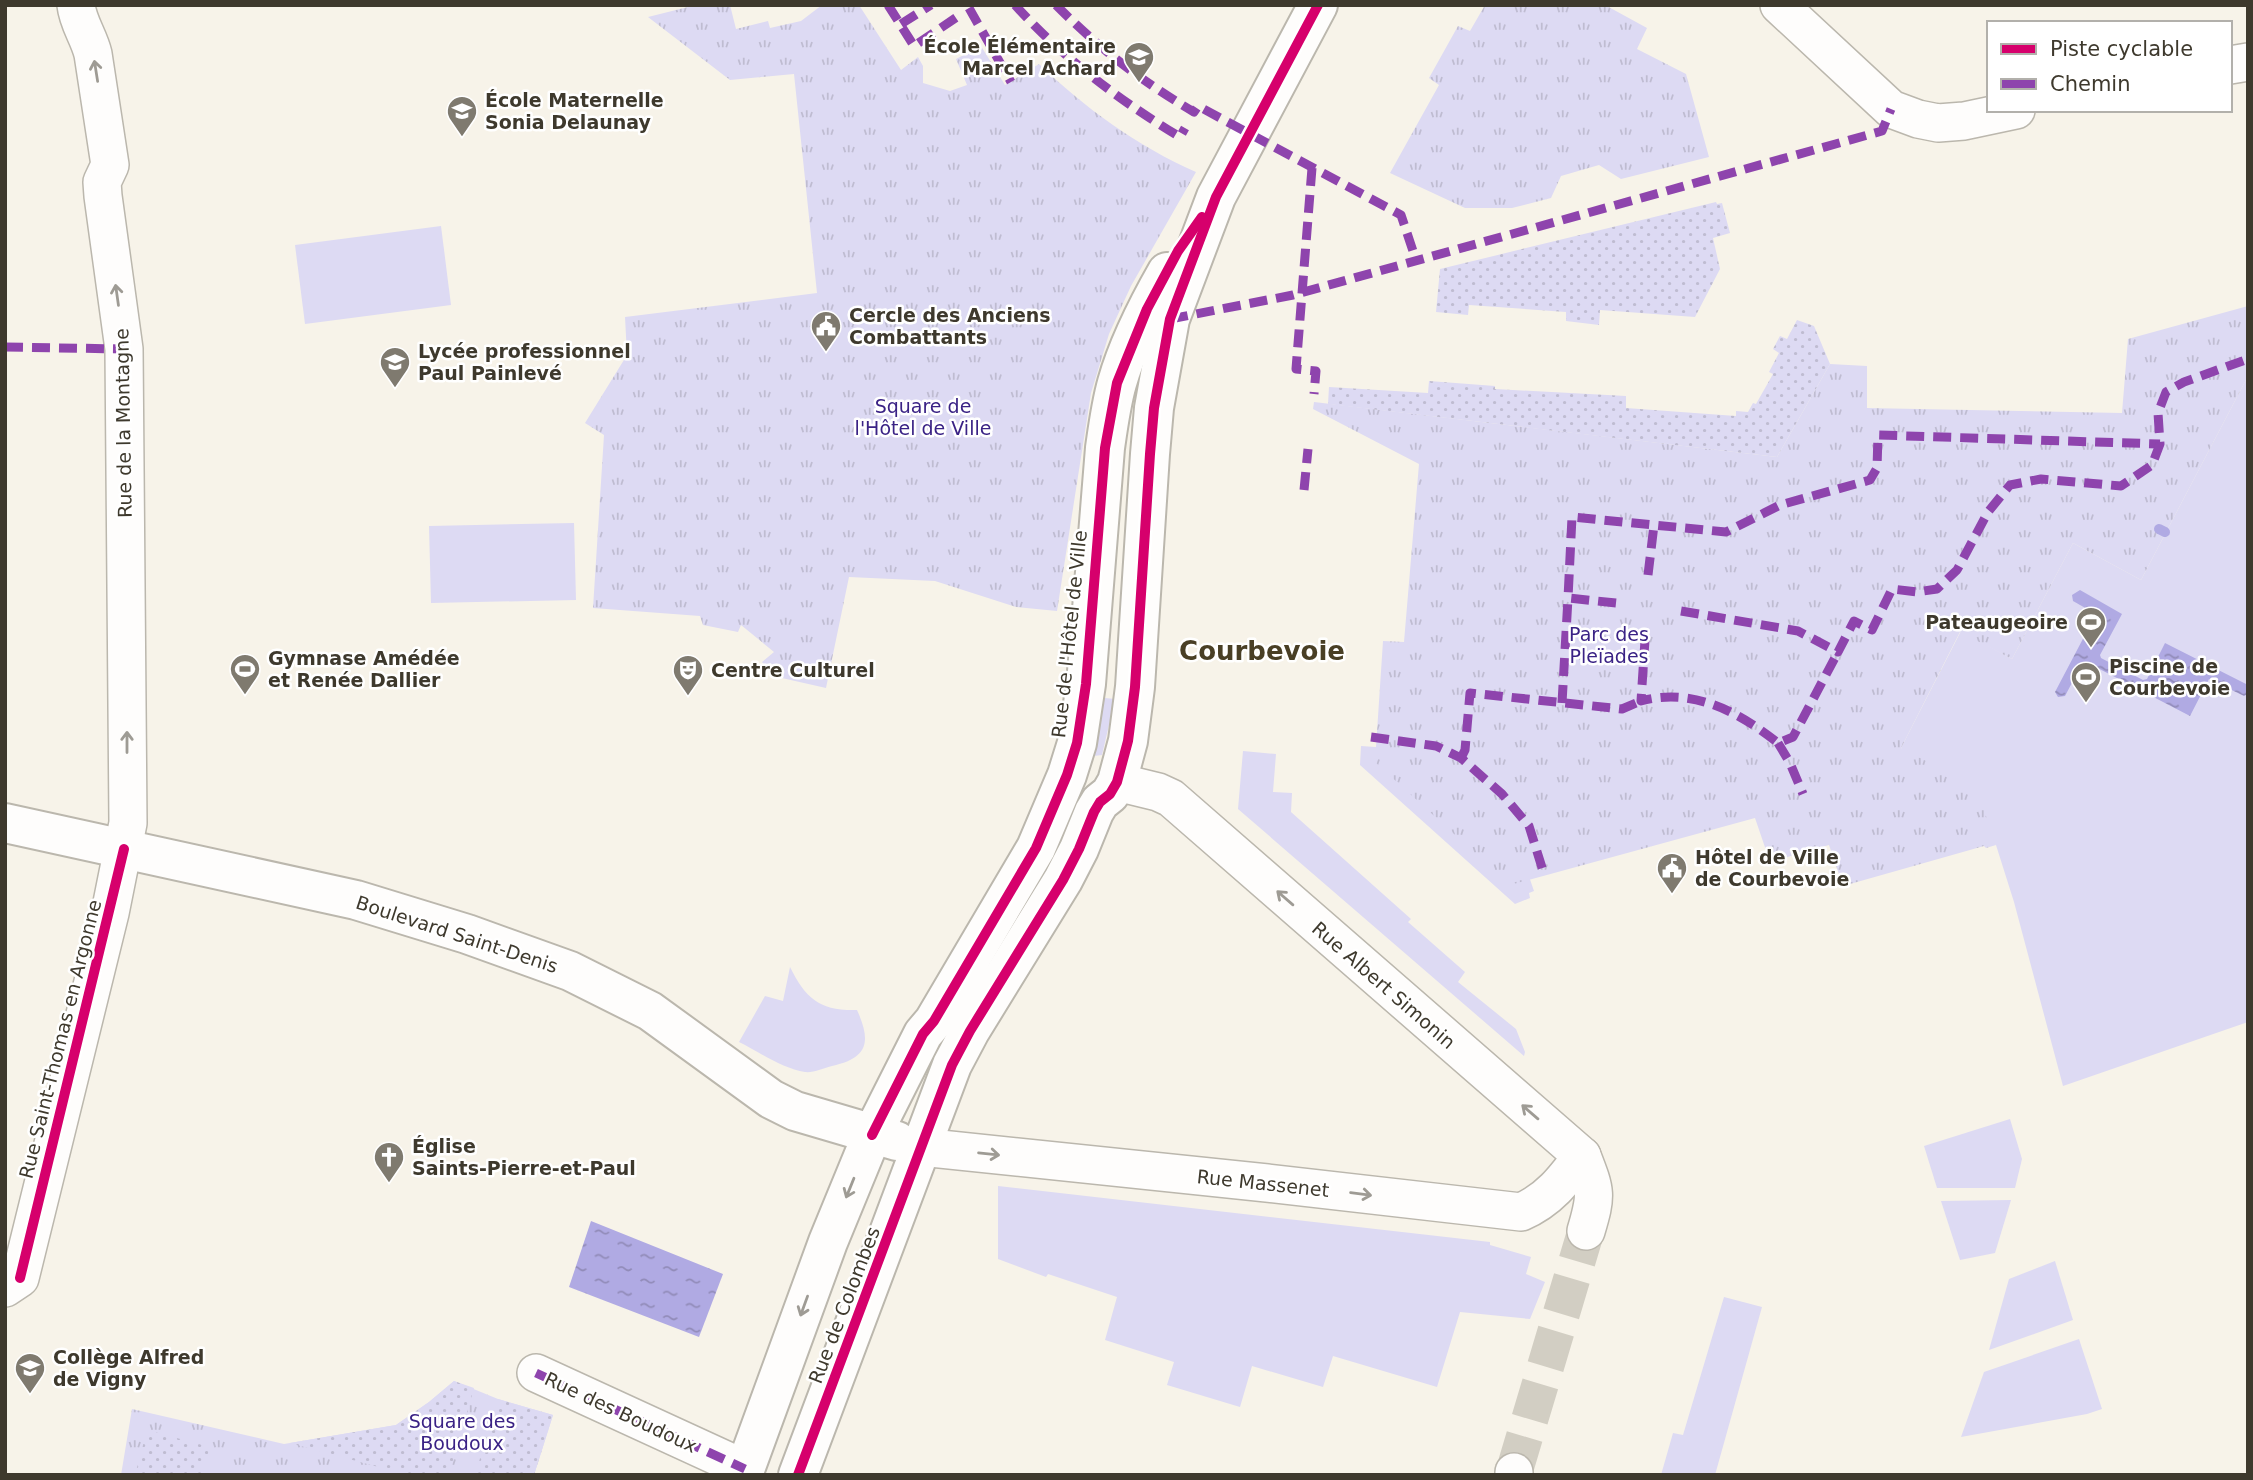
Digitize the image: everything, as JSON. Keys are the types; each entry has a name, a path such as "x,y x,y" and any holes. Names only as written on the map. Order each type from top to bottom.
{"main road":[{"name":"Rue de l'Hôtel de Ville","path":"872,1135 923,1034 934,1021 1036,848 1067,775 1077,743 1086,684 1105,448 1117,383 1128,352 1163,278 1178,251 1216,197 1318,5"},
{"name":"Rue de l'Hôtel de Ville","path":"921,1147 953,1065 970,1031 1063,880 1100,802 1110,794 1117,782 1128,741 1136,687 1150,454 1162,358 1170,319 1216,197"},
{"path":"1067,775 1117,782"},
{"name":"Boulevard Saint-Denis","path":"5,823 356,900 443,926 570,971 650,1011 771,1099 795,1111 921,1147"},
{"name":"Rue de Colombes","path":"748,1473 828,1242 872,1135"},
{"name":"Rue de Colombes","path":"798,1475 921,1147"}],"street":[{"name":"Rue de la Montagne","path":"76,5 77,17 89,38 93,54 110,165 102,182 103,197 124,349 128,823 124,849"},
{"path":"1779,5 1891,109 1918,119 1938,122 1964,121 2007,112"},
{"name":"Rue Albert Simonin","path":"1117,782 1171,798 1582,1156 1594,1188 1594,1204 1586,1231"},
{"name":"Rue Saint-Thomas en Argonne","path":"13,1283 124,849"},
{"name":"Rue Massenet","path":"921,1147 1521,1212 1540,1204 1558,1187 1582,1156"},
{"name":"Rue des Boudoux","path":"536,1373 748,1473"}],"green space":[{"name":"Square de l'Hôtel de Ville","path":"696,5 730,5 736,29 768,21 770,28 801,21 822,5 859,5 901,70 918,57 923,66 923,83 950,91 967,85 956,59 981,46 1005,85 1039,64 1113,125 1174,162 1196,172 1131,286 1109,334 1091,393 1057,611 1016,607 935,581 849,577 826,688 773,676 762,662 774,652 741,625 738,632 703,625 700,616 593,608 604,435 585,423 627,355 625,317 817,293 794,74 730,80 648,17"},
{"path":"1485,5 1605,5 1647,28 1637,49 1686,74 1709,157 1621,179 1599,165 1561,176 1551,198 1512,208 1465,208 1390,173 1439,85 1429,78 1458,26 1470,31"},
{"path":"1716,202 1722,203 1730,233 1713,238 1720,269 1695,317 1600,310 1599,325 1566,321 1566,312 1469,305 1468,315 1436,312 1440,269"},
{"path":"441,226 451,305 305,324 295,245"},
{"name":"Parc des Pleïades","path":"2248,306 2248,376 2141,580 2073,543 2012,659 1960,632 1901,748 1976,787 1996,845 1986,848 1984,846 1843,886 1829,845 1770,862 1755,818 1510,885 1375,762 1383,641 1404,642 1419,464 1313,409 1314,402 1777,457 1830,364 1867,366 1867,408 2122,413 2128,339"},
{"path":"1797,320 1814,326 1830,364 1777,457 1328,404 1329,387 1428,393 1429,381 1495,386 1495,389 1626,396 1626,408 1736,416 1736,411 1748,412 1753,403 1756,404 1773,374 1769,372 1779,353 1773,349 1780,336 1787,339"},
{"name":"Piscine de Courbevoie","path":"2248,376 2248,1022 2063,1086 1996,845 1901,748 1961,631 2012,659 2073,543 2141,580"},
{"path":"574,523 576,600 431,603 429,526"},
{"path":"1095,697 1115,699 1102,755 1086,757"},
{"path":"1361,746 1419,750 1514,833 1534,891 1529,893 1530,898 1515,904 1360,765"},
{"path":"1243,751 1276,754 1273,792 1292,793 1291,812 1411,919 1408,922 1465,972 1458,982 1516,1029 1524,1056 1238,809"},
{"path":"790,967 808,995 816,1001 833,1008 857,1010 865,1039 860,1053 844,1063 805,1072 780,1064 739,1042 765,996 783,1001"},
{"path":"2010,1119 2022,1159 2015,1188 1937,1188 1924,1146"},
{"path":"998,1186 1490,1242 1490,1245 1531,1257 1526,1274 1545,1282 1530,1319 1460,1312 1437,1387 1333,1356 1323,1387 1252,1366 1240,1407 1167,1385 1174,1362 1105,1340 1117,1297 1048,1274 1046,1277 998,1259"},
{"path":"2011,1200 1995,1253 1960,1260 1941,1201"},
{"path":"2055,1261 2073,1320 1989,1350 2009,1279"},
{"path":"1724,1297 1762,1307 1715,1475 1661,1475 1673,1433 1683,1435"},
{"path":"2079,1339 2102,1409 1961,1437 1984,1372"},
{"name":"Square des Boudoux","path":"454,1381 498,1399 553,1415 534,1475 121,1475 132,1409 284,1444 396,1425"},
{"path":"454,1381 474,1388 449,1475 408,1475 290,1443 396,1425"},
{"path":"498,1399 553,1415 534,1475 475,1475"},
{"path":"147,1430 210,1447 203,1471 216,1475 135,1475"}],"water":[{"name":"Pateaugeoire","path":"2080,590 2122,614 2100,655 2101,658 2143,680 2147,679 2165,643 2248,685 2248,694 2244,696 2209,679 2190,716 2083,662 2065,696 2058,697 2055,692 2096,614 2073,601 2072,595"},
{"path":"591,1221 723,1274 699,1337 569,1287"}],"waterway":[{"path":"2159,529 2165,532"}],"tunnel":[{"path":"1514,1472 1586,1231"}],"marked path":[{"path":"888,5 914,46 960,15"},
{"path":"901,24 931,5"},
{"path":"1015,5 1072,60 1114,93 1180,137 1185,128"},
{"path":"1056,5 1122,63 1194,112 1198,106 1401,215 1416,260"},
{"path":"969,8 1011,82"},
{"path":"1170,319 1293,295 1882,131 1891,109"},
{"path":"1312,168 1296,369 1316,371 1314,394"},
{"path":"5,347 124,349"},
{"path":"1681,611 1798,631 1838,652 1854,621 1872,630 1892,589 1917,592 1937,589 1957,570 1988,512 2010,485 2041,479 2121,486 2152,465 2160,444 2158,413 2166,392 2184,382 2248,359"},
{"path":"1616,603 1568,598 1572,517 1726,532 1780,505 1870,480 1877,468 1878,435 2160,444"},
{"path":"1304,490 1308,449"},
{"path":"1648,575 1654,525"},
{"path":"1562,703 1568,598"},
{"path":"1645,640 1641,701 1679,697 1714,705 1747,721 1778,743 1793,737 1838,652"},
{"path":"1461,758 1465,750 1470,693 1622,709 1641,701"},
{"path":"1371,737 1436,746 1461,758 1502,794 1529,826 1544,874"},
{"path":"1778,743 1803,794"},
{"path":"536,1373 745,1469"}],"cycle path":[{"path":"798,1475 952,1065 1063,880 1094,812 1117,782 1128,741 1135,687 1154,408 1170,319 1216,197 1318,5"},
{"path":"872,1135 923,1034 934,1021 1036,848 1067,775 1077,743 1086,684 1105,448 1117,383 1147,309 1178,251 1202,217"},
{"path":"20,1278 124,849"}],"place":[{"name":"École Élémentaire Marcel Achard","path":"1139,84"},
{"name":"École Maternelle Sonia Delaunay","path":"462,138"},
{"name":"Cercle des Anciens Combattants","path":"826,353"},
{"name":"Lycée professionnel Paul Painlevé","path":"395,389"},
{"name":"Pateaugeoire","path":"2091,649"},
{"name":"Gymnase Amédée et Renée Dallier","path":"245,696"},
{"name":"Centre Culturel","path":"688,697"},
{"name":"Piscine de Courbevoie","path":"2086,704"},
{"name":"Hôtel de Ville de Courbevoie","path":"1672,895"},
{"name":"Église Saints-Pierre-et-Paul","path":"389,1184"},
{"name":"Collège Alfred de Vigny","path":"30,1395"}],"district":[{"name":"Courbevoie","path":"1262,651"}]}
